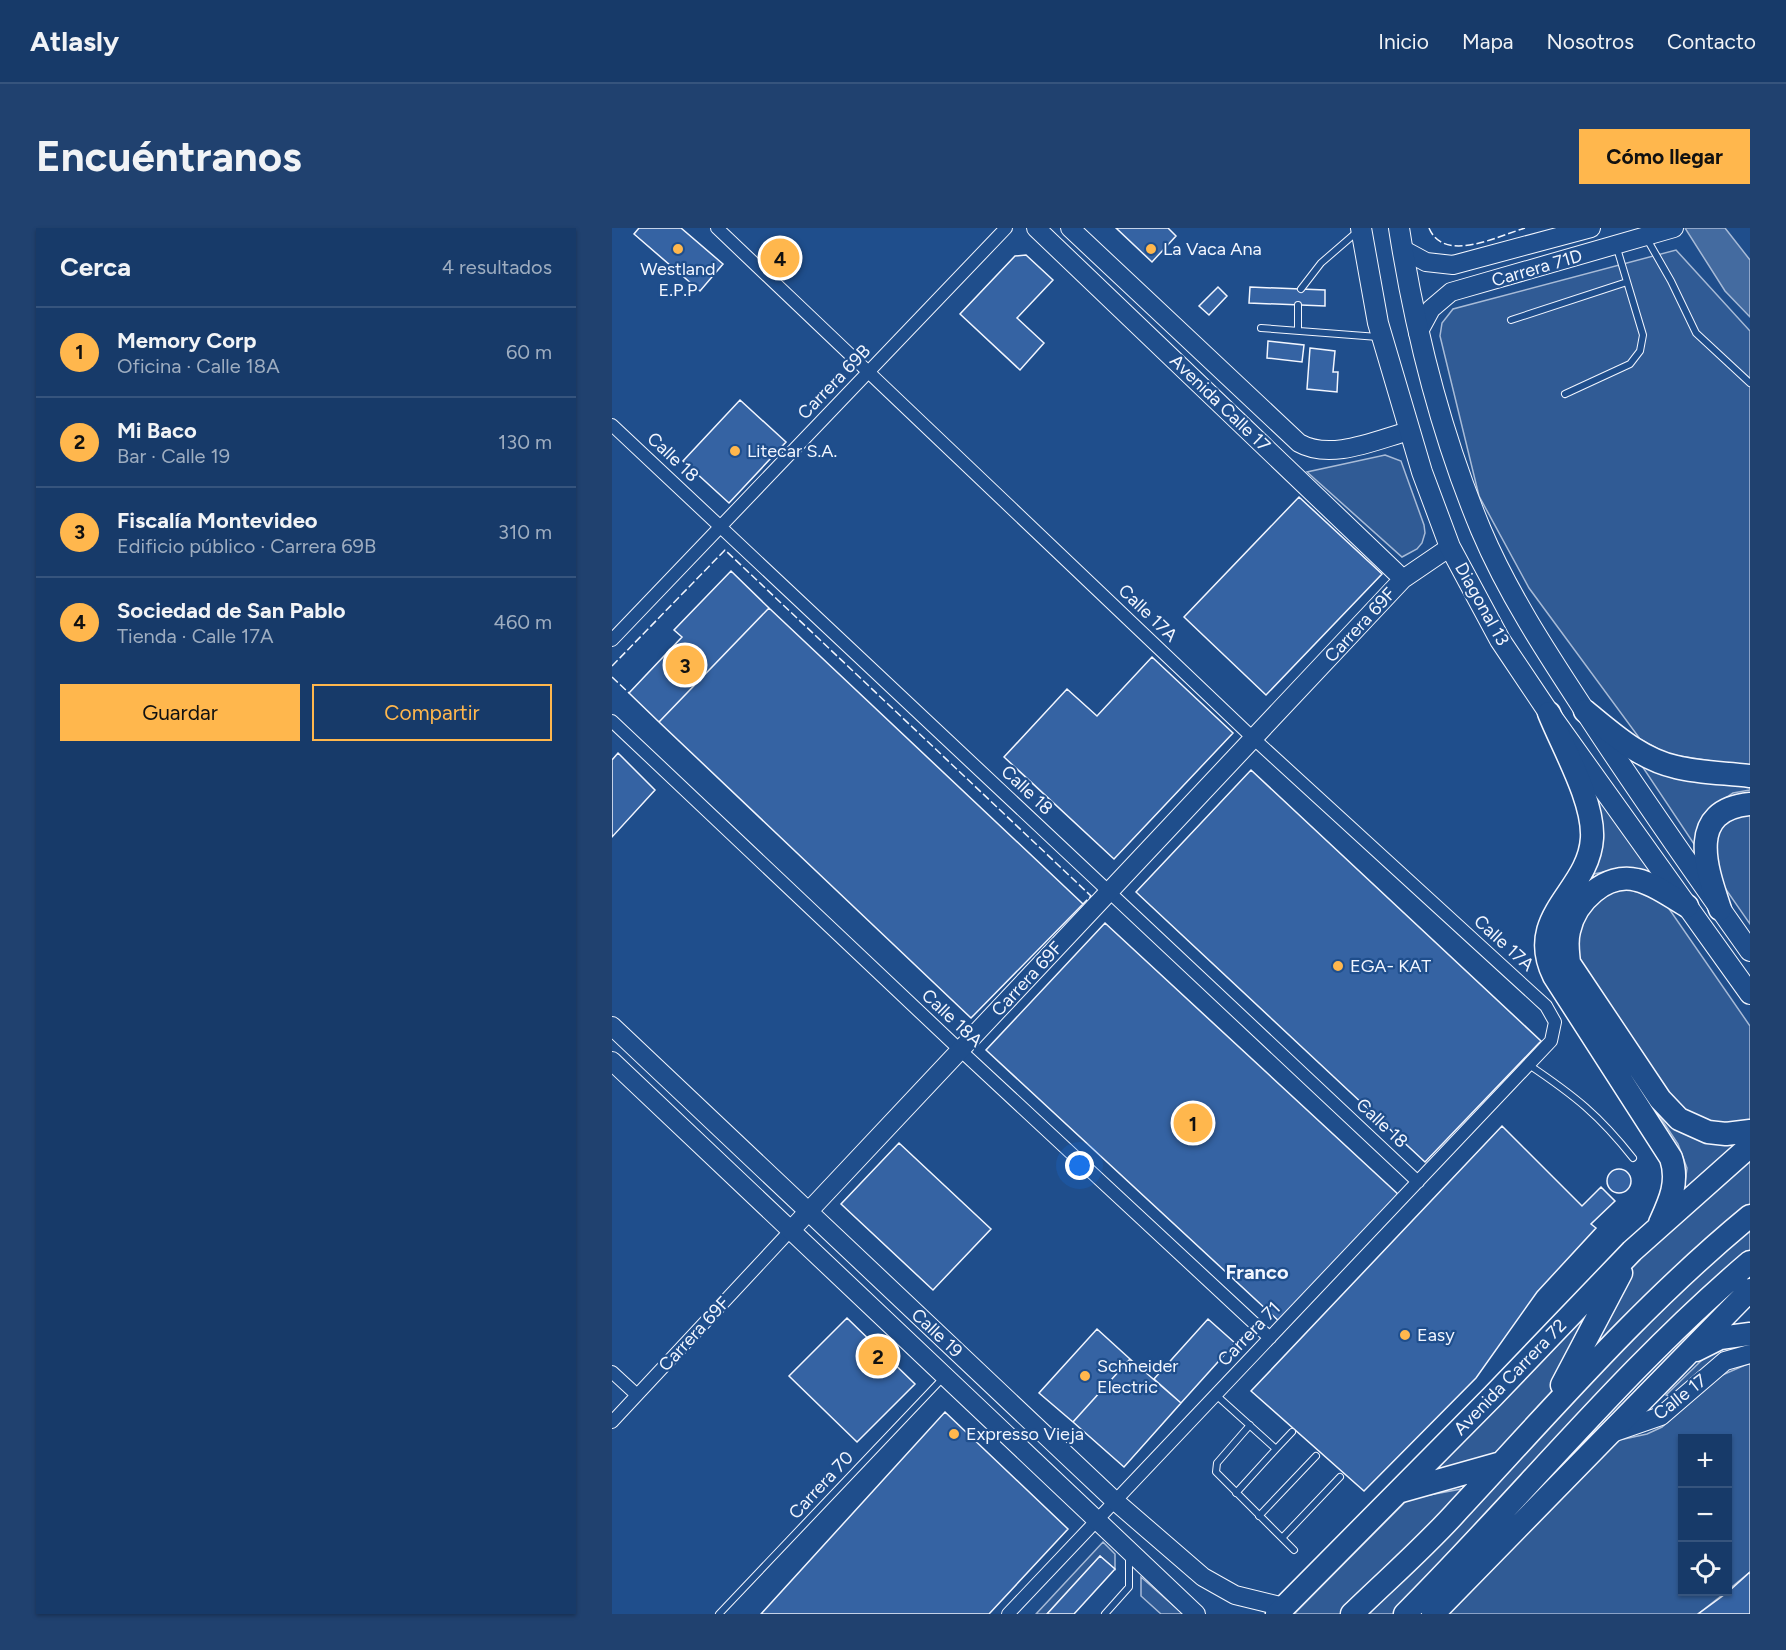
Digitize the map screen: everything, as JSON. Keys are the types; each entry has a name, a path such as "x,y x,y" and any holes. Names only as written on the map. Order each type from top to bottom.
{"highway":[{"path":"1585,711 1620,740 1665,764 1685,769 1750,776"},
{"path":"1549,713 1587,804 1592,839 1585,867 1561,901 1549,926 1546,956 1554,976 1671,1158 1675,1182 1671,1201 1658,1227"},
{"path":"1724,914 1706,867 1706,840 1713,823 1724,812 1750,804"},
{"path":"1687,906 1650,884 1635,879 1619,879 1606,884 1589,896 1575,915 1569,929 1567,946 1569,963 1660,1099 1679,1119 1708,1132 1726,1134 1750,1131"},
{"name":"Avenida Carrera 72","path":"1280,1611 1632,1251 1750,1146"},
{"path":"1352,1614 1458,1511 1626,1329 1712,1247 1750,1216"},
{"path":"1549,1410 1632,1251"},
{"path":"1405,1614 1476,1543 1645,1361 1750,1262"},
{"path":"1433,1614 1750,1290"},
{"path":"1684,1356 1720,1338 1750,1334"},
{"path":"1397,1492 1501,1463"},
{"path":"1511,1533 1539,1474"}],"main road":[{"name":"Diagonal 13","path":"1399,228 1418,333 1454,456 1482,531 1519,604 1585,711 1724,914"},
{"name":"Diagonal 13","path":"1361,229 1382,337 1409,431 1450,547 1500,640 1549,713 1750,994"},
{"path":"1724,914 1750,951"}],"street":[{"name":"Calle 17A","path":"717,228 1253,738 1546,1006 1555,1022"},
{"name":"Carrera 69B","path":"612,640 1006,228"},
{"name":"Avenida Calle 17","path":"1036,228 1403,579"},
{"name":"Avenida Calle 17","path":"1070,228 1299,442 1321,451 1339,449 1409,431"},
{"name":"Carrera 71D","path":"1402,249 1426,262 1453,265 1591,228"},
{"name":"Carrera 71D","path":"1418,333 1431,309 1451,292 1659,232"},
{"name":"Calle 18","path":"612,425 1418,1182"},
{"name":"Carrera 69F","path":"612,1422 1403,579 1450,547"},
{"name":"Calle 18A","path":"612,721 960,1050 1270,1338"},
{"name":"Carrera 71","path":"1008,1614 1529,1065 1551,1041 1555,1022"},
{"name":"Calle 19","path":"612,1026 1115,1501 1203,1577 1235,1595 1280,1611"},
{"name":"Calle 19","path":"612,1061 1196,1614"},
{"name":"Calle 17","path":"1607,1435 1661,1416 1725,1361 1750,1354"},
{"path":"612,1372 637,1395"}],"lane":[{"path":"1301,289 1321,263 1361,229"},
{"path":"1659,232 1671,281 1696,333 1750,383"},
{"path":"1565,394 1630,364 1640,351 1643,335 1616,245"},
{"path":"1511,320 1627,282"},
{"path":"1298,305 1298,331"},
{"path":"1261,328 1382,337"},
{"path":"1529,1065 1577,1097 1597,1115 1633,1158"},
{"name":"Carrera 70","path":"719,1614 945,1376"},
{"path":"1216,1395 1276,1449"},
{"path":"1250,1425 1215,1467 1216,1472 1294,1550"},
{"path":"1236,1493 1292,1432"},
{"path":"1259,1516 1316,1456"},
{"path":"1282,1538 1340,1477"},
{"path":"1105,1614 1129,1587 1128,1550"}],"shaded area":[{"path":"1685,228 1725,228 1750,260 1750,317 1725,291"},
{"path":"1676,250 1750,331 1750,767 1667,754 1640,739 1529,588 1479,496 1440,336 1442,323 1453,309"},
{"path":"1385,455 1401,461 1424,525 1425,533 1422,543 1417,549 1402,557 1307,472"},
{"path":"1638,760 1750,784 1750,790 1733,793 1718,803 1698,850"},
{"path":"1579,762 1659,875 1623,868 1594,874 1565,921 1562,946 1564,962 1672,1124 1681,1131 1706,1139 1736,1140 1750,1137 1683,1199 1687,1168 1678,1144 1559,964 1557,946 1560,919 1600,856 1602,845 1596,800"},
{"path":"1750,811 1750,924 1718,878 1714,844 1721,827 1736,813"},
{"path":"1647,889 1663,900 1750,1026 1750,1121 1738,1124 1688,1120 1581,968 1576,951 1583,913 1607,892"},
{"path":"1750,1160 1750,1206 1579,1368 1638,1256"},
{"path":"1750,1226 1750,1253 1395,1614 1363,1614 1572,1397"},
{"path":"1590,1310 1546,1407 1493,1456 1428,1478"},
{"path":"1743,1341 1750,1348 1675,1398 1666,1395 1705,1357"},
{"path":"1750,1363 1750,1572 1732,1587 1732,1434 1678,1434 1678,1596 1721,1596 1698,1614 1443,1614 1615,1441 1647,1434 1662,1427 1720,1376"},
{"path":"1472,1487 1345,1614 1294,1614 1408,1499"},
{"path":"1103,1542 1115,1554 1115,1569 1100,1556 1047,1614 1036,1614"},
{"path":"1141,1577 1183,1614 1161,1614 1141,1596"}],"building":[{"name":"Westland E.P.P","path":"639,228 681,228 723,264 700,291 634,234"},
{"name":"La Vaca Ana","path":"1116,228 1168,228 1176,236 1152,262"},
{"path":"1026,255 1053,280 1017,318 1044,343 1020,370 960,314 1015,256"},
{"path":"1218,287 1227,296 1209,315 1199,306"},
{"path":"1250,287 1325,290 1325,306 1249,303"},
{"path":"1268,341 1304,345 1302,362 1267,358"},
{"path":"1310,348 1335,351 1333,372 1338,372 1337,392 1307,389"},
{"name":"Litecar S.A.","path":"740,400 786,442 729,503 683,461"},
{"path":"1299,497 1382,574 1266,695 1184,617"},
{"path":"731,571 769,608 659,722 629,693 682,637 674,630"},
{"path":"769,608 1083,904 971,1018 659,722"},
{"path":"1152,657 1233,733 1114,859 1004,757 1067,689 1097,716"},
{"path":"618,753 655,790 612,837 612,760"},
{"name":"EGA- KAT","path":"1251,770 1541,1041 1425,1162 1136,892"},
{"path":"1105,923 1400,1196 1281,1323 986,1050"},
{"name":"Easy","path":"1502,1126 1582,1206 1601,1187 1615,1201 1591,1224 1596,1228 1537,1292 1476,1378 1364,1491 1251,1391"},
{"path":"899,1143 991,1229 933,1290 841,1204"},
{"path":"1619,1169 1627,1173 1631,1181 1627,1189 1619,1193 1611,1189 1607,1181 1611,1173"},
{"path":"847,1318 915,1384 857,1442 789,1376"},
{"name":"Schneider Electric","path":"1208,1319 1235,1343 1181,1403 1154,1379"},
{"name":"Schneider Electric","path":"1097,1329 1130,1359 1073,1422 1039,1393"},
{"path":"1130,1359 1181,1403 1124,1467 1073,1422"},
{"path":"945,1412 1068,1529 989,1614 761,1614"},
{"path":"1100,1556 1115,1569 1074,1614 1047,1614"},
{"path":"1750,1572 1750,1614 1698,1614 1723,1596 1732,1596 1732,1588"}],"fence":[{"path":"1429,228 1436,239 1459,246 1487,241 1525,228"},
{"path":"612,666 725,550 1091,896 1083,904"},
{"path":"612,677 629,693"}],"place":[{"name":"Westland E.P.P","path":"678,249"},
{"name":"La Vaca Ana","path":"1151,249"},
{"name":"Sociedad de San Pablo","path":"780,258"},
{"name":"Litecar S.A.","path":"735,451"},
{"name":"Fiscalía Montevideo","path":"685,665"},
{"name":"EGA- KAT","path":"1338,966"},
{"name":"Memory Corp","path":"1193,1123"},
{"name":"Easy","path":"1405,1335"},
{"name":"Mi Baco","path":"878,1356"},
{"name":"Schneider Electric","path":"1085,1376"},
{"name":"Expresso Vieja","path":"954,1434"}],"district":[{"name":"Franco","path":"1257,1272"}]}
